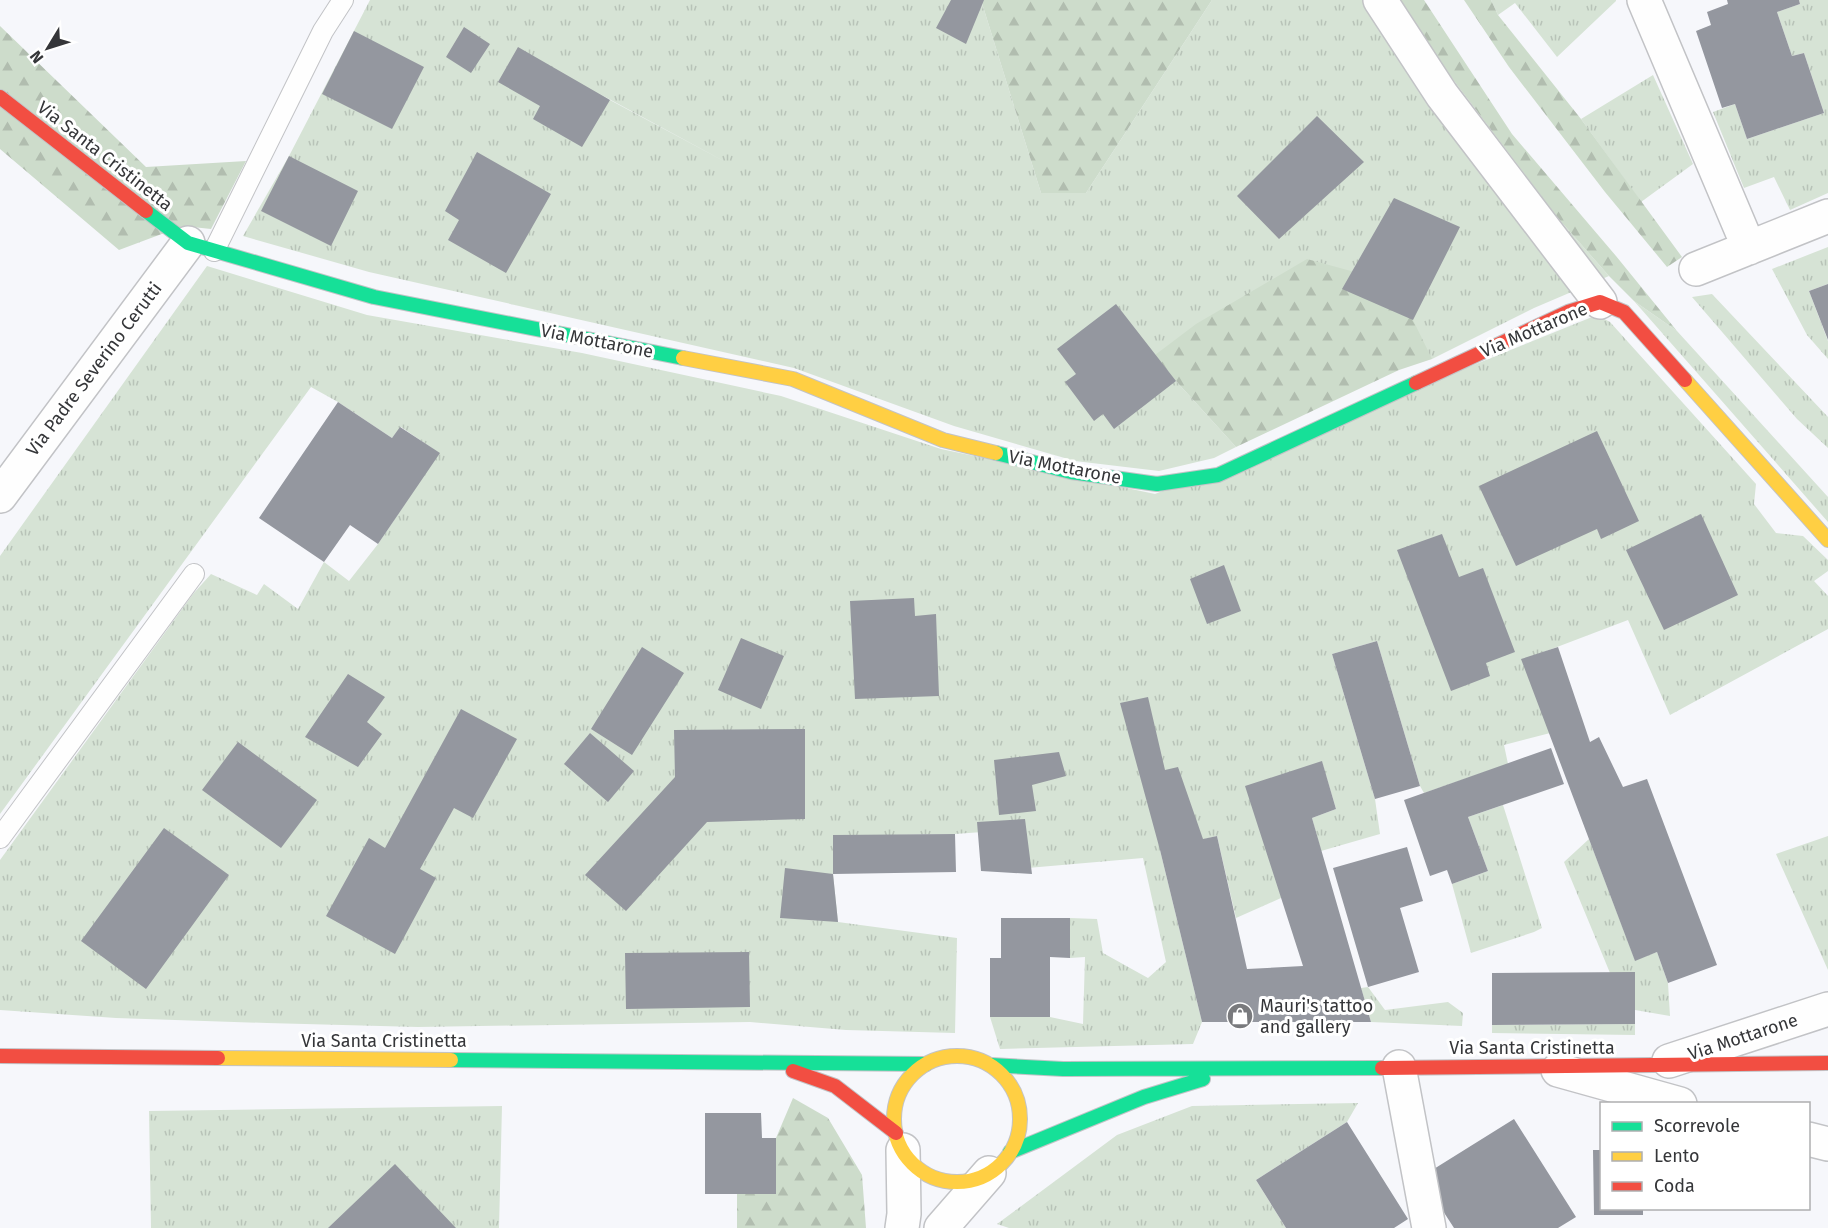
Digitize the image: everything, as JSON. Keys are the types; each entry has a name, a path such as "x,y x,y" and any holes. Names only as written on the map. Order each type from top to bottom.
{"main road":[{"name":"Via Santa Cristinetta","path":"0,97 201,247"},
{"name":"Via Mottarone","path":"201,247 374,297 793,379 943,440 1071,472 1157,484 1218,475 1568,312 1600,302 1624,312 1828,540"},
{"name":"Via Santa Cristinetta","path":"0,1056 926,1064 943,1057 964,1056 990,1065 1063,1069 1828,1063"},
{"name":"Via Santa Cristinetta","path":"768,1062 835,1086 899,1141 916,1166 932,1176 961,1182 980,1177 999,1163 1144,1097 1236,1069"},
{"path":"899,1141 895,1112 900,1094 910,1077 926,1064"},
{"name":"Via Santa Cristinetta","path":"990,1065 1006,1079 1019,1105 1020,1125 1015,1144 999,1163"}],"street":[{"path":"1380,0 1442,94 1600,302"},
{"path":"1644,0 1749,248"},
{"path":"1696,269 1828,216"},
{"name":"Via Padre Severino Cerutti","path":"0,496 201,247"},
{"name":"Via Mottarone","path":"1658,1065 1828,1009"},
{"path":"1542,1066 1673,1102"},
{"path":"1400,1067 1429,1228"},
{"path":"1810,1139 1828,1144"},
{"path":"899,1141 904,1214 902,1228"},
{"path":"941,1228 999,1163"}],"lane":[{"path":"201,247 342,0"},
{"path":"0,838 194,574"}],"green space":[{"path":"370,0 981,0 1041,193 1086,193 1212,0 1397,0 1439,61 1557,217 1609,276 1534,308 1432,359 1176,381 1236,447 1214,458 1159,471 1075,461 954,426 794,368 369,272 243,236 289,156","holes":["598,93 733,166 610,100"]},
{"path":"981,0 1212,0 1086,193 1041,193"},
{"path":"1397,0 1424,0 1512,134 1677,331 1634,301 1557,217 1439,61"},
{"path":"1464,0 1491,0 1498,15 1581,119 1682,257 1667,267 1605,192 1509,67"},
{"path":"1491,0 1616,1 1557,57 1515,3 1498,15"},
{"path":"1799,0 1828,0 1828,193 1790,210 1774,177 1744,188 1713,112 1735,104 1747,139 1824,113 1804,53 1792,56 1777,12 1800,4"},
{"path":"0,26 146,167 246,161 211,229 183,226 119,250 0,149"},
{"path":"1653,75 1693,164 1641,202 1581,119"},
{"path":"1828,247 1828,284 1809,291 1828,341 1828,359 1807,335 1772,269"},
{"path":"1307,259 1395,283 1432,359 1399,370 1236,447 1155,355 1196,324"},
{"path":"207,266 367,315 582,353 781,396 941,449 1155,494 1597,315 1610,322 1756,484 1754,504 1776,533 1803,536 1828,560 1828,571 1814,581 1828,596 1828,629 1670,715 1628,620 1536,655 1558,731 1504,745 1508,764 1424,793 1377,641 1332,654 1375,799 1380,834 1321,851 1312,818 1336,809 1322,762 1281,898 1236,918 1217,836 1160,850 1202,1022 1193,1044 1000,1049 990,1017 1050,1017 1083,1024 1085,957 1070,958 1070,918 1097,919 1103,953 1148,978 1166,962 1143,858 1003,870 996,831 833,836 833,874 838,922 957,938 955,1033 846,1030 750,1022 418,1027 116,1018 0,1010 0,860 193,594 211,574 257,595 264,584 298,609 324,562 349,581 378,544 439,453 401,427 392,438 311,387 0,814 0,556"},
{"path":"1712,294 1828,417 1828,448 1797,419 1692,297"},
{"path":"1634,301 1677,331 1828,497 1828,522"},
{"path":"1503,805 1542,928 1471,953 1452,884 1488,871 1468,817"},
{"path":"1828,836 1828,970 1776,854"},
{"path":"1589,839 1635,960 1657,952 1668,983 1670,1016 1635,1010 1635,973 1610,973 1564,862"},
{"path":"1368,987 1385,1010 1448,1002 1463,1013 1462,1026 1371,1022 1361,988"},
{"path":"1635,1024 1635,1035 1492,1033 1492,1025"},
{"path":"793,1098 828,1118 862,1175 866,1228 737,1228 737,1194 776,1194 776,1138"},
{"path":"1358,1103 1347,1122 1256,1180 1286,1228 1009,1228 997,1224 1117,1135 1192,1106"},
{"path":"502,1106 499,1228 151,1228 149,1111"}],"building":[{"path":"951,0 984,0 966,44 936,28"},
{"path":"1727,0 1799,0 1800,4 1777,12 1792,56 1804,53 1824,113 1747,139 1735,104 1722,108 1696,31 1711,25 1707,12 1728,4"},
{"path":"464,27 490,44 471,73 446,57"},
{"path":"354,31 424,67 392,129 322,94"},
{"path":"518,47 610,100 582,147 533,119 540,106 498,82"},
{"path":"1317,116 1364,162 1279,239 1237,196"},
{"path":"477,152 551,194 506,273 448,240 459,220 445,211"},
{"path":"289,156 358,191 331,246 261,211"},
{"path":"1394,198 1460,227 1413,320 1342,289"},
{"path":"1828,284 1828,340 1809,291"},
{"path":"1116,304 1176,381 1114,429 1103,414 1094,421 1065,382 1076,374 1057,349"},
{"path":"338,402 392,438 400,427 440,453 378,544 350,525 324,562 259,518"},
{"path":"1597,431 1639,521 1601,539 1597,529 1516,566 1479,486"},
{"path":"1701,514 1738,595 1664,630 1626,550"},
{"path":"1442,534 1459,577 1483,568 1515,652 1486,663 1490,676 1451,691 1397,550"},
{"path":"1224,565 1241,611 1207,624 1190,579"},
{"path":"914,598 915,616 936,614 939,696 855,699 850,601"},
{"path":"741,638 784,656 761,709 718,690"},
{"path":"1377,641 1420,786 1375,799 1332,654"},
{"path":"642,647 684,673 632,755 591,729"},
{"path":"1558,647 1590,742 1599,737 1623,787 1647,779 1717,965 1668,983 1657,952 1635,961 1521,659"},
{"path":"348,674 385,697 367,722 382,734 358,767 305,737"},
{"path":"1148,697 1165,770 1178,767 1203,839 1217,836 1247,969 1303,966 1245,786 1322,761 1336,809 1312,818 1371,1022 1202,1022 1160,850 1120,703"},
{"path":"461,709 517,739 473,818 454,808 420,869 436,878 395,954 326,916 369,838 385,848"},
{"path":"805,729 805,819 707,822 626,911 585,875 675,777 674,730"},
{"path":"590,733 634,771 608,802 564,764"},
{"path":"238,742 317,800 281,848 202,790"},
{"path":"1551,748 1564,784 1468,817 1488,871 1452,884 1447,870 1430,876 1404,800"},
{"path":"1059,752 1066,776 1032,785 1036,811 999,815 994,760"},
{"path":"1025,819 1032,874 981,871 977,822"},
{"path":"164,828 229,875 146,989 81,941"},
{"path":"955,834 956,872 833,874 833,835"},
{"path":"1407,847 1423,901 1400,908 1419,972 1368,987 1333,868"},
{"path":"785,868 833,874 838,922 780,918"},
{"path":"1001,918 1070,918 1070,958 1050,957 1050,1017 990,1017 990,958 1001,958"},
{"path":"749,952 750,1007 626,1009 625,953"},
{"path":"1635,972 1635,1024 1492,1025 1492,973"},
{"path":"705,1113 761,1113 762,1138 776,1138 776,1194 705,1194"},
{"path":"1514,1119 1576,1217 1558,1228 1454,1228 1421,1177"},
{"path":"1347,1122 1408,1219 1394,1228 1286,1228 1256,1180"},
{"path":"1593,1150 1600,1150 1600,1210 1643,1210 1643,1215 1594,1215"},
{"path":"395,1164 456,1228 328,1228"}],"traffic: fast":[{"path":"146,211 188,243 374,297 683,358"},
{"path":"996,453 1071,472 1157,484 1218,475 1416,383"},
{"path":"451,1060 926,1064"},
{"path":"991,1065 1063,1069 1382,1068"},
{"path":"1010,1152 1144,1097 1203,1079"}],"traffic: slow":[{"path":"683,358 793,379 943,440 996,453"},
{"path":"1685,380 1828,540"},
{"path":"957,1056 981,1061 1001,1075 1015,1095 1020,1119 1015,1143 1001,1163 981,1177 957,1182 933,1177 913,1163 899,1143 894,1119 899,1095 913,1075 933,1061 957,1056"},
{"path":"218,1058 451,1060"}],"traffic: jam":[{"path":"0,97 146,211"},
{"path":"1416,383 1568,312 1600,302 1624,312 1685,380"},
{"path":"0,1056 218,1058"},
{"path":"1382,1068 1828,1063"},
{"path":"793,1071 835,1086 896,1133"}],"place":[{"name":"Mauri's tattoo and gallery","path":"1240,1016"}]}
